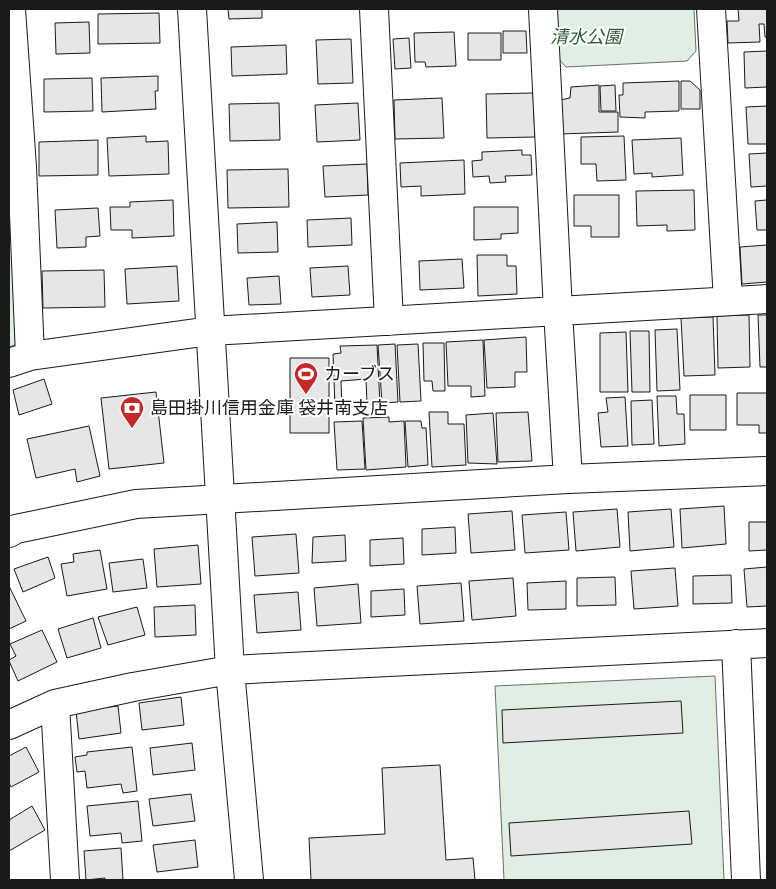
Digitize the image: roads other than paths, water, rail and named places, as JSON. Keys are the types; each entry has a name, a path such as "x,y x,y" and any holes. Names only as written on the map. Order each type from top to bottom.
{"street":[{"path":"11,9 19,360 210,332 767,299"},
{"path":"192,9 230,670 249,880"},
{"path":"374,9 389,321"},
{"path":"544,9 568,479"},
{"path":"711,9 728,301"},
{"path":"9,533 16,529 136,504 568,479 767,471"},
{"path":"9,725 55,704 134,687 230,670 767,643"},
{"path":"736,644 746,880"},
{"path":"55,704 64,880"}],"place":[{"name":"カーブス","path":"306,395"},
{"name":"島田掛川信用金庫 袋井南支店","path":"132,429"}],"park label":[{"name":"清水公園","path":"586,37"}]}
